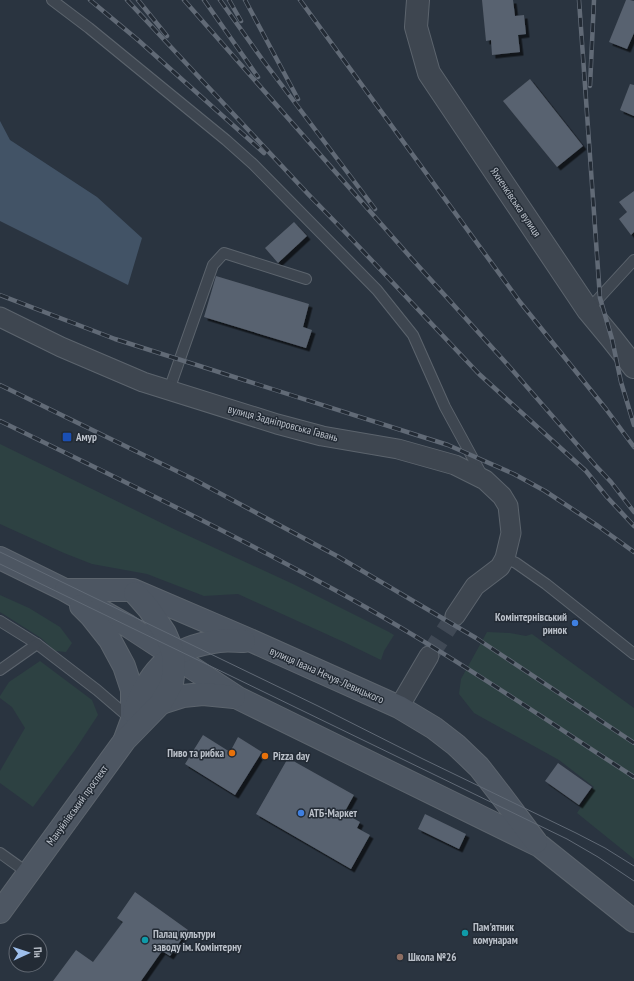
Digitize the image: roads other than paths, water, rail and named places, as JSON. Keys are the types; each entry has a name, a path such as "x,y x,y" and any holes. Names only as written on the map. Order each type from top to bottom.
{"main road":[{"name":"вулиця Івана Нечуя-Левицького","path":"0,558 65,590 128,626 238,698 540,846 634,921"},
{"name":"вулиця Івана Нечуя-Левицького","path":"65,590 133,590 252,641 399,707 434,728 456,745 473,762 503,798 540,846"},
{"path":"65,590 91,616 110,640 124,666 132,690 128,730"},
{"path":"133,590 149,609 165,633 171,646 174,668 172,683 160,703"},
{"path":"128,730 140,695 149,680 173,655 194,646 220,641 252,641"},
{"path":"160,703 183,696 203,694 238,698"},
{"name":"Мануйлівський проспект","path":"0,912 128,730 160,703"}],"street":[{"name":"Яхненківська вулиця","path":"418,0 416,27 429,73 588,310 634,367"},
{"name":"вулиця Задніпровська Гавань","path":"0,317 60,347 143,382 277,424 322,436 398,449 455,464 485,480 502,496 508,506 511,533 505,558 500,566 475,586 455,616"},
{"path":"399,707 429,656"}],"lane":[{"path":"52,0 89,28 226,140 253,164 377,290 413,335 445,407 485,480"},
{"path":"169,390 213,264 224,254 306,279"},
{"path":"588,310 634,260"},
{"path":"505,558 516,563 546,584 634,654"},
{"path":"0,621 37,644 97,690 128,730"},
{"path":"0,670 37,644"},
{"path":"0,853 28,873"}],"water":[{"path":"0,121 10,140 97,197 142,238 128,285 0,221"}],"tunnel":[{"path":"429,656 455,616"}],"tram line":[{"path":"0,552 576,833 605,848 634,866"},
{"path":"0,564 567,839 598,857 634,881"}],"railway":[{"path":"90,0 138,40 264,153"},
{"path":"127,0 479,374 586,471 607,497 634,526"},
{"path":"138,0 167,36"},
{"path":"184,0 611,482 634,512"},
{"path":"204,0 258,77"},
{"path":"220,0 262,59 375,209"},
{"path":"229,0 241,21"},
{"path":"245,0 298,99"},
{"path":"300,0 520,302 606,409 634,447"},
{"path":"579,0 600,298 612,339 621,382 634,425"},
{"path":"590,86 594,0"},
{"path":"0,295 115,339 448,445 514,474 545,491 634,552"},
{"path":"0,385 195,480 337,556 476,638 634,743"},
{"path":"0,421 201,520 361,604 479,676 634,777"}],"place":[{"name":"Амур","path":"67,437"},
{"name":"Комінтернівський ринок","path":"575,623"},
{"name":"Пиво та рибка","path":"232,753"},
{"name":"Pizza day","path":"265,756"},
{"name":"АТБ-Маркет","path":"301,813"},
{"name":"Пам'ятник комунарам","path":"465,933"},
{"name":"Палац культури заводу ім. Комінтерну","path":"145,940"},
{"name":"Школа №26","path":"400,957"}]}
